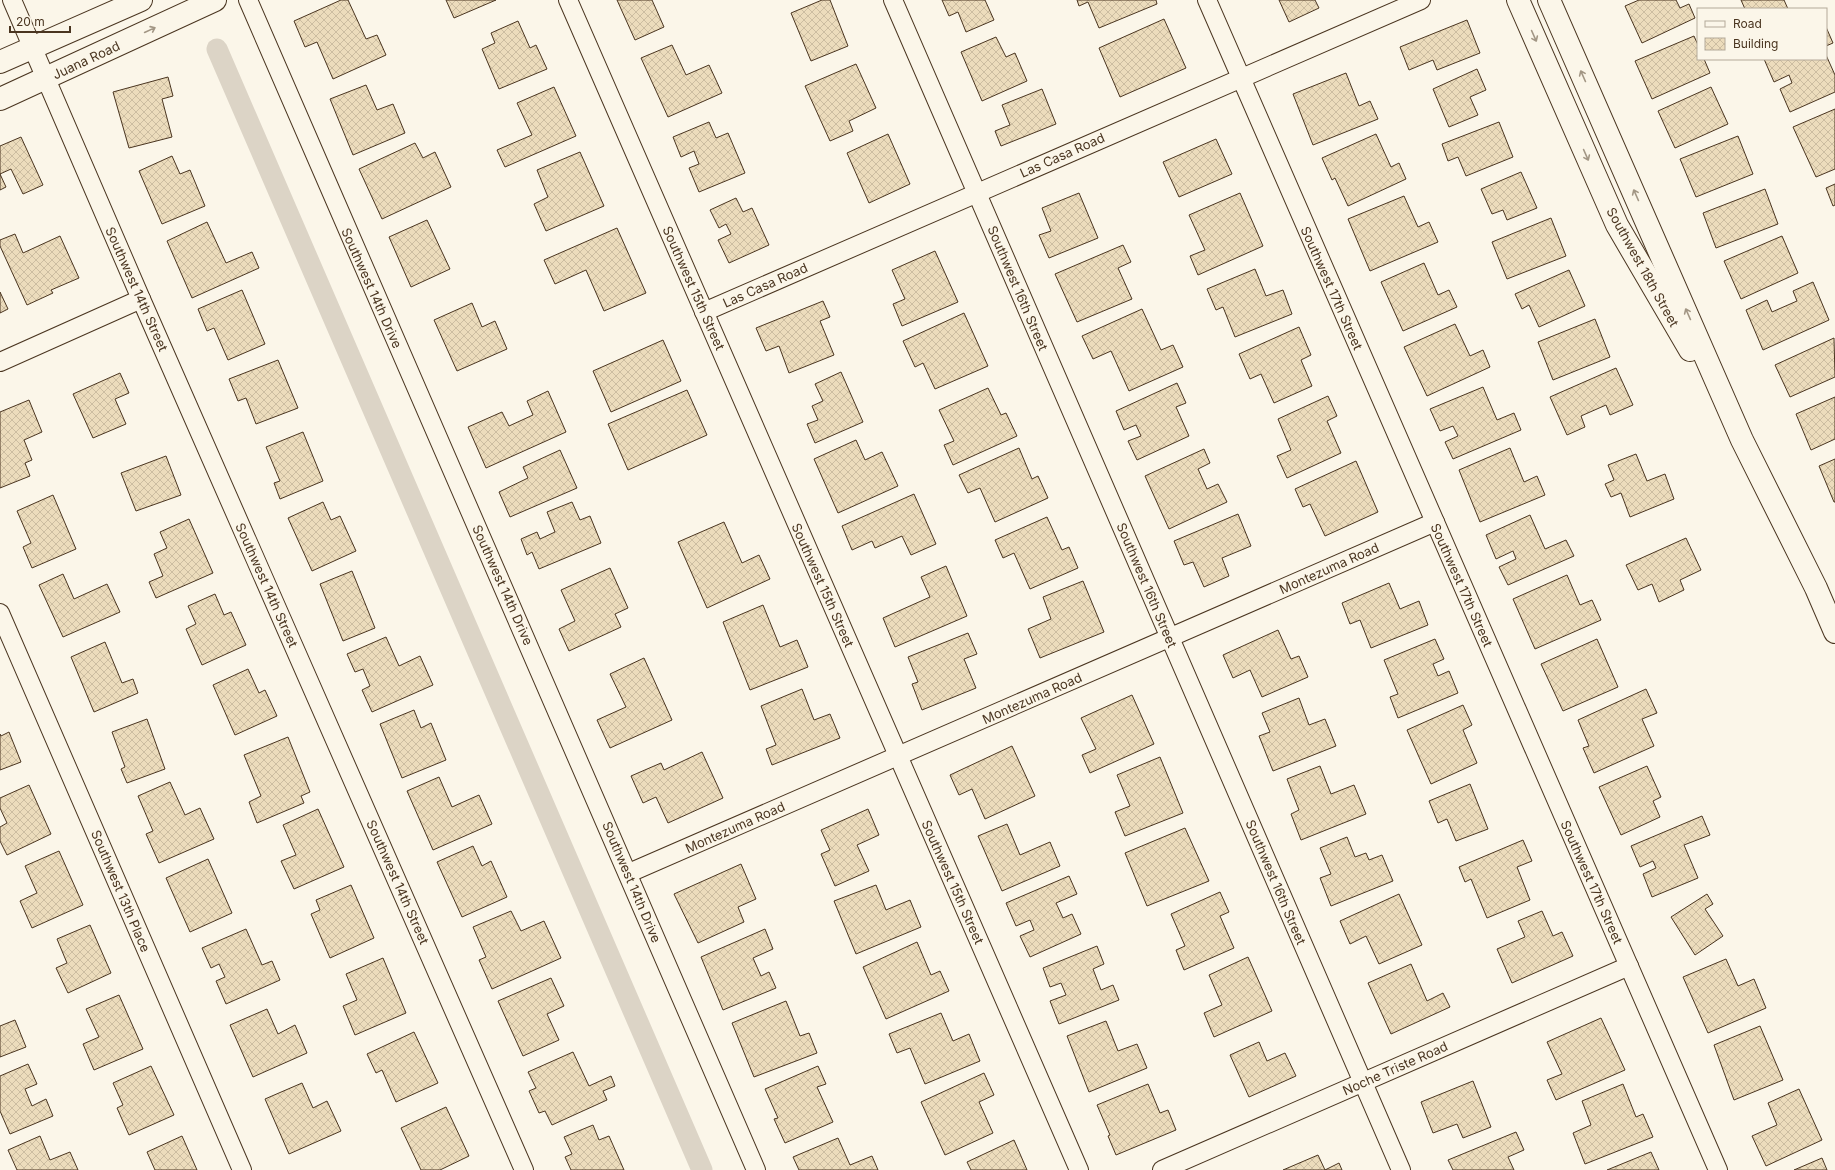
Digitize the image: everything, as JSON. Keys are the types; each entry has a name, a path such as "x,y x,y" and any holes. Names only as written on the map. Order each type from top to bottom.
{"main road":[{"path":"0,62 142,0"},
{"name":"Juana Road","path":"0,99 215,0"},
{"name":"Southwest 18th Street","path":"1518,0 1617,225 1742,440"},
{"name":"Southwest 18th Street","path":"1549,0 1742,440 1816,588 1835,632"}],"street":[{"name":"Southwest 14th Street","path":"12,0 141,299 524,1170"},
{"name":"Southwest 14th Drive","path":"248,0 629,873 756,1170"},
{"name":"Southwest 15th Street","path":"568,0 1079,1170"},
{"name":"Southwest 16th Street","path":"893,0 1401,1170"},
{"name":"Southwest 17th Street","path":"1206,0 1718,1170"},
{"name":"Las Casa Road","path":"704,312 1421,0"},
{"path":"0,362 141,299"},
{"name":"Montezuma Road","path":"629,873 1435,522"},
{"name":"Southwest 13th Place","path":"0,613 242,1170"},
{"name":"Noche Triste Road","path":"1162,1170 1629,966"}],"building":[{"path":"341,0 348,0 366,39 377,35 386,55 333,79 317,42 305,47 294,21"},
{"path":"446,0 496,0 454,18"},
{"path":"617,0 652,0 664,27 635,40"},
{"path":"822,0 830,0 848,46 811,61 791,13"},
{"path":"942,0 985,0 994,20 966,32 958,12 949,16"},
{"path":"1077,0 1156,0 1157,4 1099,28 1088,2 1079,6"},
{"path":"1279,0 1315,0 1319,8 1289,22"},
{"path":"1639,0 1676,0 1680,8 1689,4 1695,18 1642,43 1625,6"},
{"path":"1741,0 1784,0 1788,8 1745,8"},
{"path":"1164,19 1186,68 1120,97 1099,48"},
{"path":"1467,20 1480,53 1437,70 1433,60 1409,70 1400,47"},
{"path":"518,21 530,48 536,45 547,69 499,89 482,49 495,43 491,33"},
{"path":"1827,29 1833,43 1827,46"},
{"path":"1694,36 1697,43 1697,60 1704,60 1710,73 1652,99 1635,61"},
{"path":"996,37 1006,57 1015,53 1027,81 982,101 961,52"},
{"path":"672,45 686,75 709,65 722,93 668,117 641,58"},
{"path":"1827,57 1835,75 1835,92 1790,112 1780,89 1792,83 1789,75 1774,82 1764,60 1827,60"},
{"path":"856,64 876,108 849,121 853,131 830,141 805,86"},
{"path":"1477,69 1486,90 1470,97 1478,115 1449,127 1433,89"},
{"path":"1346,73 1359,106 1370,101 1378,119 1313,145 1293,94"},
{"path":"168,77 173,96 162,99 172,137 129,148 113,92"},
{"path":"366,85 377,110 393,104 405,133 353,155 330,99"},
{"path":"554,87 576,136 505,167 497,150 532,135 517,103"},
{"path":"1711,87 1728,124 1675,148 1658,111"},
{"path":"1042,89 1056,124 1001,146 995,131 1010,125 1002,105"},
{"path":"1835,109 1835,169 1816,177 1793,127"},
{"path":"709,122 716,138 728,133 745,173 699,192 689,168 699,164 694,151 681,157 673,137"},
{"path":"1499,122 1513,157 1466,176 1458,157 1448,161 1442,144"},
{"path":"888,134 910,184 869,203 847,153"},
{"path":"1376,134 1391,167 1399,163 1406,179 1348,206 1335,178 1332,180 1322,158"},
{"path":"1738,136 1753,174 1696,197 1680,159"},
{"path":"21,137 43,185 23,194 11,169 0,174 0,146"},
{"path":"1216,139 1232,174 1179,197 1163,162"},
{"path":"415,143 423,158 435,152 451,187 382,219 359,169"},
{"path":"580,152 604,206 546,231 534,204 548,197 537,170"},
{"path":"172,156 180,174 190,170 205,206 162,224 139,171"},
{"path":"1521,172 1537,208 1507,220 1503,210 1492,214 1481,189"},
{"path":"0,174 6,187 0,190"},
{"path":"1835,184 1835,205 1833,206 1826,188"},
{"path":"1765,189 1778,224 1716,248 1703,213"},
{"path":"1079,193 1098,238 1049,258 1039,235 1051,231 1042,208"},
{"path":"1240,193 1263,246 1198,275 1190,256 1205,250 1189,215"},
{"path":"1404,196 1418,227 1429,222 1438,242 1370,271 1348,219"},
{"path":"736,198 743,212 752,208 769,245 729,263 718,240 731,234 726,224 719,228 710,210"},
{"path":"1551,218 1566,256 1507,279 1492,242"},
{"path":"427,220 450,269 411,287 389,237"},
{"path":"207,222 226,263 252,252 259,268 192,298 167,241"},
{"path":"617,228 646,293 604,311 586,270 555,284 544,260"},
{"path":"15,234 23,253 60,236 79,278 51,290 53,293 27,305 0,246 0,240"},
{"path":"1782,236 1798,273 1741,299 1724,261"},
{"path":"1123,245 1131,262 1118,268 1132,299 1077,322 1055,274"},
{"path":"935,251 958,302 902,326 893,304 905,299 892,270"},
{"path":"1424,263 1438,295 1449,290 1457,307 1403,331 1381,282"},
{"path":"1255,269 1266,296 1283,290 1292,314 1235,337 1223,307 1216,310 1207,289"},
{"path":"1569,270 1585,306 1539,327 1529,305 1522,309 1515,294"},
{"path":"1813,282 1829,320 1763,350 1746,310 1767,300 1772,312 1797,301 1793,291"},
{"path":"242,290 265,344 228,360 214,328 207,331 198,309"},
{"path":"0,292 8,309 0,313"},
{"path":"823,301 830,317 820,321 834,355 789,373 779,346 766,351 756,328"},
{"path":"472,303 482,327 495,321 507,349 457,371 434,320"},
{"path":"1142,309 1161,350 1173,345 1183,367 1129,391 1111,351 1093,359 1082,336"},
{"path":"964,313 988,366 935,389 923,363 915,367 903,341"},
{"path":"1595,319 1610,357 1553,380 1538,342"},
{"path":"1455,324 1470,356 1483,350 1490,367 1427,396 1404,347"},
{"path":"1299,327 1311,355 1301,360 1312,386 1274,403 1261,374 1250,379 1239,354"},
{"path":"1834,338 1835,377 1790,397 1775,365"},
{"path":"663,340 681,381 611,412 593,371"},
{"path":"278,360 298,408 256,424 246,398 238,401 229,379"},
{"path":"1616,368 1633,405 1610,415 1606,405 1581,416 1585,427 1567,435 1550,397"},
{"path":"841,372 863,422 815,443 807,424 818,420 812,406 823,401 815,384"},
{"path":"120,373 129,393 115,399 126,424 93,438 73,394"},
{"path":"1177,383 1186,403 1176,407 1189,436 1137,460 1128,441 1141,436 1136,425 1124,430 1116,411"},
{"path":"1483,387 1497,420 1514,413 1521,430 1453,459 1445,442 1458,436 1453,426 1440,431 1430,409"},
{"path":"988,388 1001,415 1006,413 1017,436 953,465 944,445 954,441 939,410"},
{"path":"687,390 707,435 628,470 608,424"},
{"path":"548,391 566,432 486,468 468,427 502,412 509,426 533,415 527,401"},
{"path":"1328,396 1337,416 1327,421 1341,453 1287,478 1277,456 1291,450 1278,419"},
{"path":"1835,397 1835,439 1811,450 1796,414"},
{"path":"29,400 42,432 24,440 32,460 25,463 30,476 0,488 0,412"},
{"path":"303,432 323,481 280,499 274,483 280,481 266,447"},
{"path":"856,440 865,460 882,452 898,486 838,513 814,459"},
{"path":"1019,448 1032,479 1038,476 1048,498 995,522 980,488 968,493 959,475"},
{"path":"1510,448 1524,482 1537,476 1545,495 1480,522 1459,470"},
{"path":"1204,449 1210,463 1198,469 1207,489 1218,484 1227,502 1169,529 1145,476"},
{"path":"560,450 577,488 510,517 499,492 528,478 523,467"},
{"path":"1636,454 1647,481 1665,474 1674,499 1630,517 1621,493 1611,497 1605,484 1614,480 1608,465"},
{"path":"166,456 181,495 136,511 121,473"},
{"path":"1835,459 1835,502 1834,502 1819,466"},
{"path":"1356,461 1378,512 1325,536 1310,504 1303,507 1295,489"},
{"path":"914,494 936,544 911,555 902,536 875,548 872,541 852,550 842,526"},
{"path":"53,495 76,549 32,568 23,547 31,543 17,511"},
{"path":"323,502 331,520 340,516 356,551 312,571 288,518"},
{"path":"572,502 580,520 590,516 601,543 539,569 532,552 527,555 521,539 537,532 540,539 555,532 547,512"},
{"path":"1238,514 1251,546 1222,558 1229,576 1204,587 1193,562 1184,565 1174,541"},
{"path":"1530,515 1545,549 1566,540 1574,556 1508,585 1499,567 1516,559 1513,551 1496,559 1486,535"},
{"path":"1047,517 1062,550 1069,547 1078,568 1030,589 1014,553 1003,558 995,540"},
{"path":"189,519 213,573 156,598 149,582 163,576 154,554 167,548 160,532"},
{"path":"724,522 742,563 759,555 770,579 707,608 678,542"},
{"path":"1686,538 1701,570 1680,580 1684,590 1659,602 1652,584 1638,590 1626,565"},
{"path":"946,566 967,616 895,647 883,618 930,597 921,577"},
{"path":"610,568 628,608 615,614 621,627 569,651 559,629 575,621 561,590"},
{"path":"352,571 375,628 343,641 320,584"},
{"path":"63,574 74,599 107,584 120,612 63,637 39,585"},
{"path":"1567,575 1580,605 1592,600 1601,620 1535,649 1513,599"},
{"path":"1083,581 1104,632 1040,658 1028,629 1051,619 1043,597"},
{"path":"1389,583 1400,609 1419,601 1428,625 1371,648 1360,620 1350,624 1342,603"},
{"path":"215,594 224,615 231,612 246,645 202,665 186,629 196,624 188,606"},
{"path":"763,605 780,647 797,640 808,667 750,690 723,622"},
{"path":"1278,630 1291,659 1299,656 1308,677 1262,697 1250,670 1233,678 1223,655"},
{"path":"968,633 977,654 964,659 976,688 922,710 912,684 918,682 908,657"},
{"path":"386,637 399,666 420,656 433,685 372,712 362,690 370,686 363,669 355,672 347,654"},
{"path":"1435,639 1444,659 1433,664 1438,676 1449,671 1458,693 1398,718 1390,697 1398,694 1384,660"},
{"path":"1597,639 1618,687 1563,711 1541,664"},
{"path":"105,642 122,683 133,679 138,693 94,712 71,657"},
{"path":"644,658 672,720 610,748 597,720 626,707 610,674"},
{"path":"248,669 259,693 265,690 277,716 235,735 213,685"},
{"path":"802,689 814,720 830,714 840,738 772,765 766,749 776,745 761,706"},
{"path":"1646,689 1657,713 1642,719 1654,746 1594,773 1583,748 1589,746 1578,720"},
{"path":"1132,695 1154,744 1090,773 1082,755 1096,749 1081,718"},
{"path":"1299,698 1309,725 1325,719 1336,746 1273,771 1259,736 1270,732 1262,713"},
{"path":"1463,705 1472,725 1463,730 1477,763 1431,784 1407,730"},
{"path":"414,710 421,728 431,723 446,760 402,778 380,724"},
{"path":"147,719 165,769 127,783 121,769 125,767 112,732"},
{"path":"9,732 21,762 0,770 0,734 1,736"},
{"path":"288,737 310,792 301,796 304,803 257,823 249,802 261,796 244,755"},
{"path":"1012,746 1035,796 985,819 972,789 959,795 950,775"},
{"path":"702,752 723,798 668,823 656,797 643,803 631,776 661,763 664,770"},
{"path":"1160,757 1183,813 1125,836 1115,812 1130,806 1117,775"},
{"path":"1320,766 1331,794 1354,785 1366,814 1301,840 1291,814 1299,810 1287,779"},
{"path":"1647,766 1661,797 1653,801 1660,817 1621,835 1599,787"},
{"path":"439,777 452,807 479,795 492,824 433,850 407,791"},
{"path":"170,782 185,815 200,808 214,839 159,863 146,834 153,831 138,796"},
{"path":"1470,784 1488,829 1456,841 1447,819 1438,823 1429,801"},
{"path":"29,785 51,834 7,855 0,841 0,827 7,823 0,808 0,798"},
{"path":"318,809 344,867 294,889 281,861 296,855 283,825"},
{"path":"868,809 879,835 857,845 869,871 835,886 821,854 830,850 821,830"},
{"path":"1702,816 1710,835 1684,845 1698,878 1652,897 1643,874 1656,868 1653,861 1640,867 1631,846"},
{"path":"1007,824 1020,855 1050,842 1060,866 1002,891 978,836"},
{"path":"1185,828 1209,881 1147,906 1125,853"},
{"path":"1347,837 1355,857 1366,853 1369,860 1382,855 1393,881 1331,906 1320,878 1331,874 1320,848"},
{"path":"1523,840 1532,861 1517,867 1530,900 1487,918 1471,879 1465,882 1459,867"},
{"path":"473,846 482,866 491,861 507,897 462,917 437,862"},
{"path":"59,851 83,905 32,928 20,901 37,893 25,866"},
{"path":"208,859 232,913 190,932 166,878"},
{"path":"741,864 756,899 738,907 744,922 698,943 674,894"},
{"path":"1069,876 1077,894 1056,903 1063,918 1072,914 1081,934 1030,957 1020,936 1034,930 1030,920 1016,926 1006,903"},
{"path":"351,885 374,938 330,958 311,914 320,910 316,900"},
{"path":"876,885 886,910 910,900 921,927 856,954 834,901"},
{"path":"1220,892 1229,912 1220,916 1234,948 1184,970 1176,950 1185,946 1171,914"},
{"path":"1399,894 1422,945 1379,964 1366,936 1350,944 1340,921"},
{"path":"1707,894 1713,904 1705,909 1723,936 1695,955 1671,917"},
{"path":"511,911 521,931 544,921 561,958 492,989 479,960 486,957 473,927"},
{"path":"1542,911 1553,936 1562,932 1573,956 1512,983 1497,949 1525,937 1518,921"},
{"path":"90,925 111,973 68,993 56,968 67,963 57,939"},
{"path":"246,929 262,965 272,961 280,980 226,1004 216,981 225,977 219,964 211,968 202,948"},
{"path":"765,929 773,949 753,958 761,976 769,972 776,988 723,1010 701,957"},
{"path":"917,942 931,975 940,971 949,991 886,1019 863,967"},
{"path":"1097,946 1104,964 1093,969 1101,990 1113,985 1119,1000 1059,1024 1050,1001 1066,995 1061,983 1050,987 1043,968"},
{"path":"1248,957 1272,1011 1214,1037 1204,1013 1222,1005 1209,975"},
{"path":"383,958 406,1013 355,1035 343,1006 357,1000 346,974"},
{"path":"1726,959 1738,986 1754,979 1766,1008 1708,1033 1683,977"},
{"path":"1411,964 1427,1001 1443,993 1450,1007 1391,1034 1368,983"},
{"path":"551,978 564,1006 547,1014 559,1040 523,1056 498,1001"},
{"path":"119,995 143,1049 94,1070 83,1044 99,1037 86,1009"},
{"path":"786,1001 800,1036 809,1033 817,1053 754,1077 732,1023"},
{"path":"267,1009 278,1034 295,1025 307,1053 253,1077 230,1025"},
{"path":"941,1013 953,1041 969,1034 980,1061 925,1084 910,1048 897,1053 889,1034"},
{"path":"1601,1018 1625,1070 1556,1100 1547,1080 1562,1074 1547,1042"},
{"path":"15,1020 26,1047 0,1057 0,1026"},
{"path":"1106,1021 1118,1051 1137,1044 1147,1068 1089,1092 1067,1036"},
{"path":"1760,1026 1783,1080 1734,1100 1714,1045"},
{"path":"414,1032 438,1083 396,1102 382,1070 376,1073 367,1054"},
{"path":"1259,1042 1267,1061 1285,1053 1296,1076 1249,1097 1230,1055"},
{"path":"573,1052 589,1086 611,1076 615,1086 603,1091 607,1100 552,1125 545,1111 539,1113 529,1091 536,1088 528,1072"},
{"path":"28,1064 37,1084 25,1089 32,1106 46,1099 53,1116 10,1134 0,1111 0,1076"},
{"path":"151,1066 174,1115 129,1135 117,1108 123,1105 113,1083"},
{"path":"818,1066 826,1084 817,1087 833,1122 785,1143 774,1119 778,1118 765,1089"},
{"path":"984,1073 994,1095 979,1102 993,1133 945,1155 921,1102"},
{"path":"1473,1081 1491,1127 1463,1138 1457,1124 1433,1133 1421,1102"},
{"path":"302,1083 313,1108 327,1101 341,1131 289,1154 265,1099"},
{"path":"1148,1084 1160,1113 1168,1110 1176,1130 1116,1155 1108,1136 1110,1135 1097,1105"},
{"path":"1623,1084 1636,1117 1643,1114 1653,1137 1585,1164 1573,1133 1591,1125 1582,1101"},
{"path":"1799,1089 1822,1140 1766,1166 1752,1136 1777,1125 1768,1103"},
{"path":"446,1107 469,1156 440,1170 421,1170 401,1128"},
{"path":"593,1125 599,1140 609,1136 624,1170 571,1170 565,1157 572,1154 564,1137"},
{"path":"1516,1132 1524,1150 1508,1157 1514,1170 1453,1170 1448,1160"},
{"path":"40,1136 50,1160 70,1152 78,1170 17,1170 8,1150"},
{"path":"182,1136 197,1170 155,1170 147,1152"},
{"path":"838,1138 850,1165 872,1156 878,1170 799,1170 793,1157"},
{"path":"1014,1140 1027,1170 971,1170 967,1162"},
{"path":"1651,1152 1659,1170 1607,1170"},
{"path":"1318,1155 1325,1170 1283,1170"},
{"path":"1822,1158 1827,1170 1794,1170"},
{"path":"1339,1163 1342,1170 1325,1170"}],"waterway":[{"path":"217,49 702,1170"}]}
